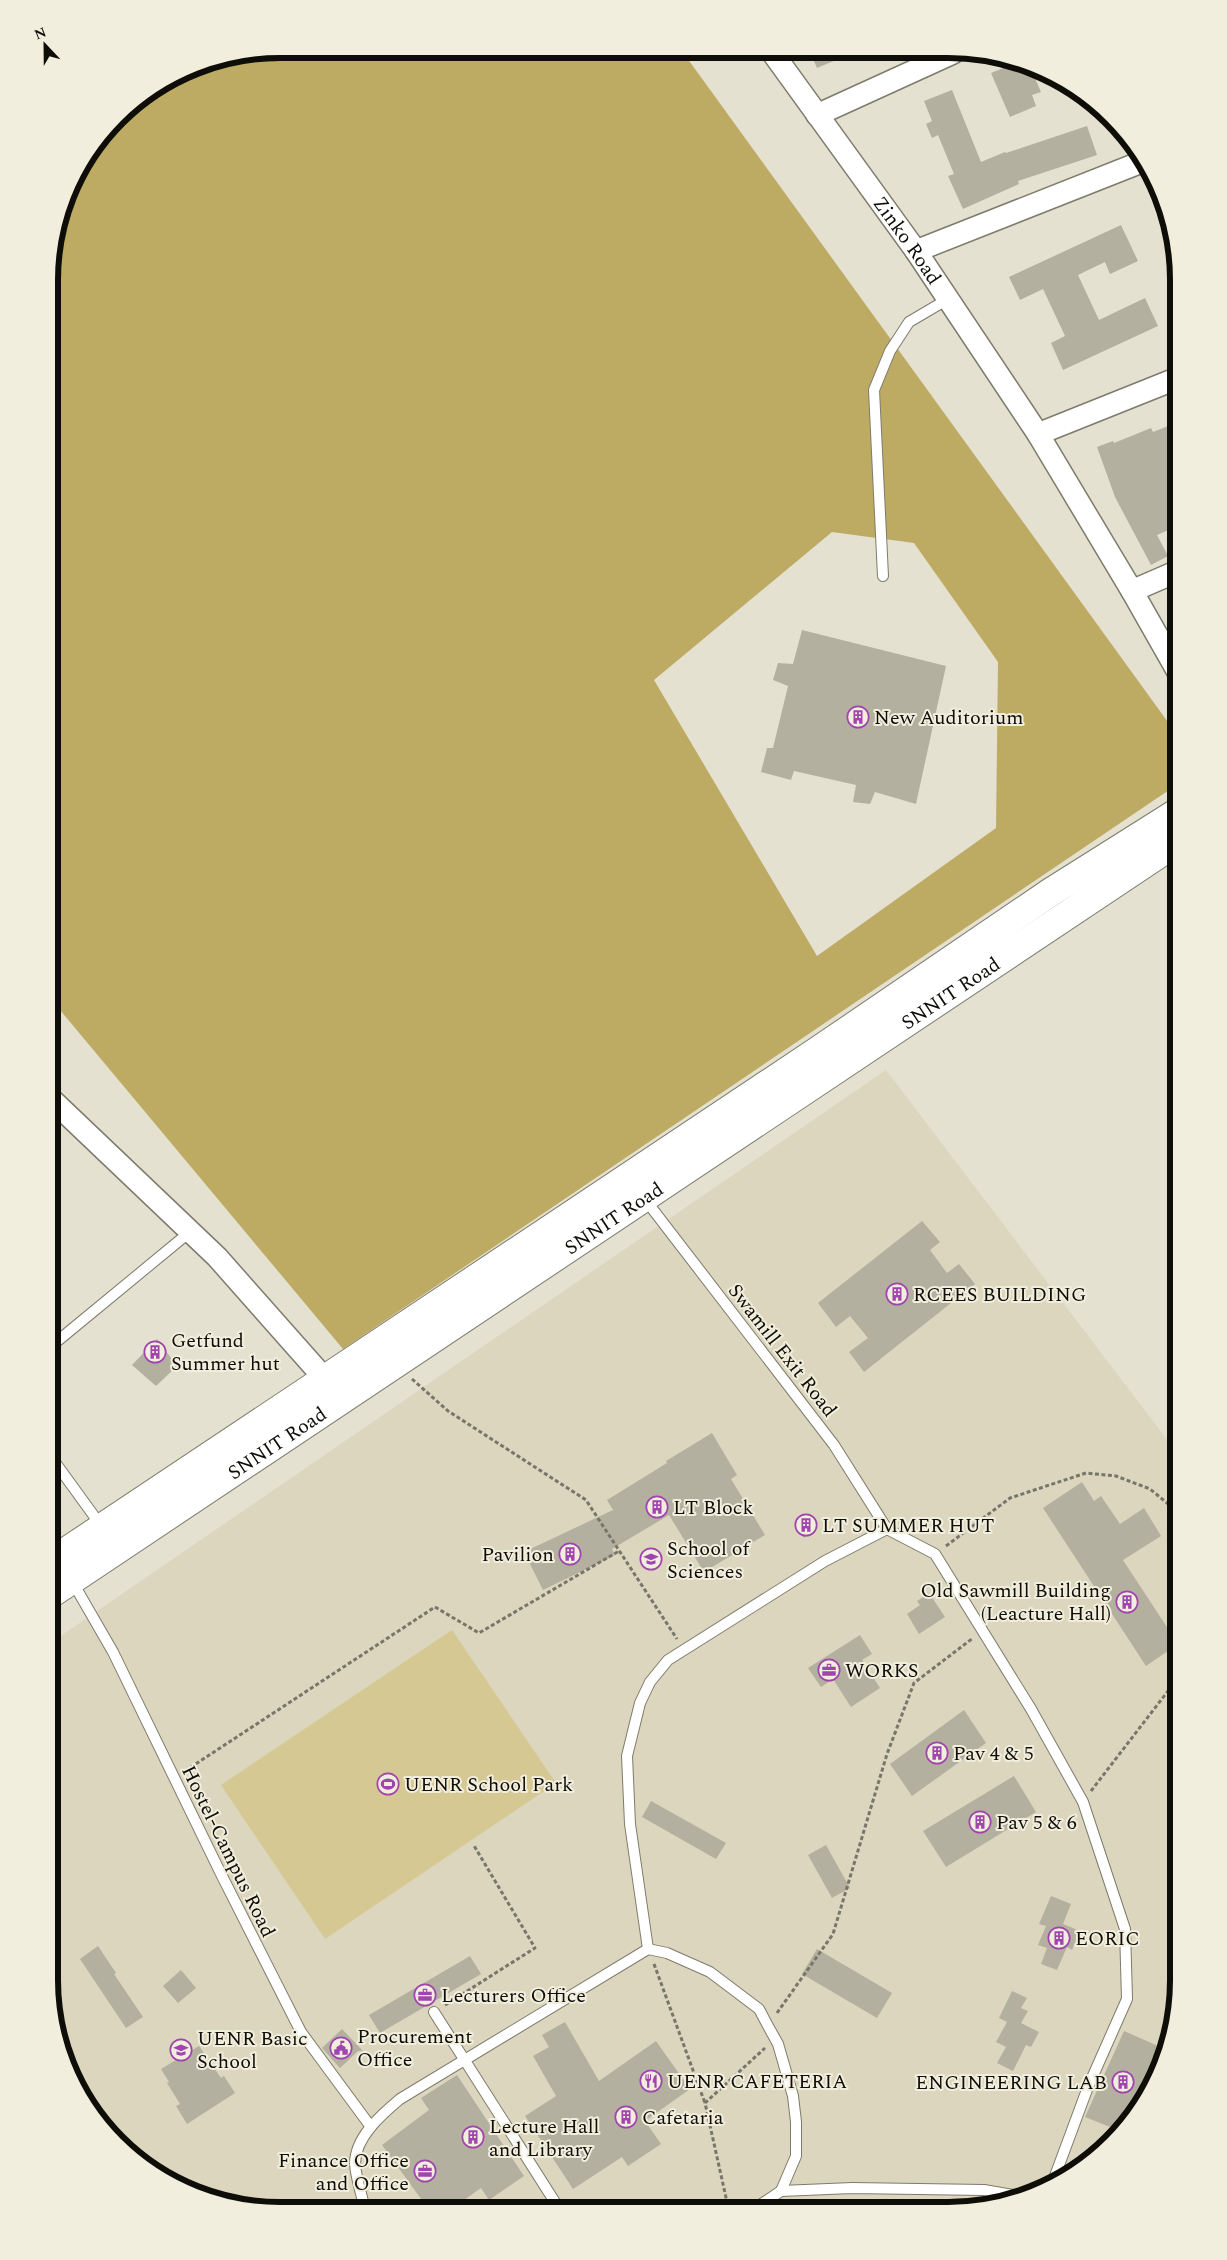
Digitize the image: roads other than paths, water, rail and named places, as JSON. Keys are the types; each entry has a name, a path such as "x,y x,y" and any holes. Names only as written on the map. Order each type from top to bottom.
{"street":[{"name":"Zinko Road","path":"776,58 916,251 1038,434 1170,658"},
{"path":"816,115 942,58"},
{"path":"916,251 1137,164"},
{"path":"1038,434 1170,381"},
{"path":"1132,591 1170,574"},
{"name":"SNNIT Road","path":"58,1557 326,1379 592,1217 1051,892 1170,817"},
{"name":"SNNIT Road","path":"592,1217 644,1197 1170,846"},
{"path":"58,1106 217,1257 326,1379"},
{"name":"SNNIT Road","path":"58,1589 395,1364 561,1237"}],"lane":[{"path":"883,576 874,390 890,352 909,322 948,299"},
{"name":"Swamill Exit Road","path":"644,1197 834,1445 887,1529"},
{"path":"58,1341 191,1231"},
{"path":"58,1467 102,1528"},
{"path":"648,1949 630,1824 627,1756 640,1703 650,1682 668,1660 825,1561 887,1529 935,1554 1031,1709 1083,1802 1125,1929 1127,1999 1088,2087 1056,2174"},
{"name":"Hostel-Campus Road","path":"72,1580 112,1652 301,2032 371,2127"},
{"path":"363,2202 355,2163 361,2140 382,2114 400,2100 648,1949 667,1953 710,1972 759,2009 775,2039 793,2096 796,2122 796,2156 781,2191"},
{"path":"434,2012 555,2202"},
{"path":"764,2202 781,2191 852,2188 984,2190 1007,2195"}],"place":[{"name":"New Auditorium","path":"858,717"},
{"name":"RCEES BUILDING","path":"897,1294"},
{"name":"Getfund Summer hut","path":"155,1352"},
{"name":"LT Block","path":"657,1507"},
{"name":"LT SUMMER HUT","path":"806,1525"},
{"name":"Pavilion","path":"570,1554"},
{"name":"School of Sciences","path":"651,1559"},
{"name":"Old Sawmill Building (Leacture Hall)","path":"1127,1602"},
{"name":"WORKS","path":"829,1670"},
{"name":"Pav 4 & 5","path":"937,1753"},
{"name":"UENR School Park","path":"388,1784"},
{"name":"Pav 5 & 6","path":"980,1822"},
{"name":"EORIC","path":"1059,1938"},
{"name":"Lecturers Office","path":"425,1995"},
{"name":"Procurement Office","path":"341,2048"},
{"name":"UENR Basic School","path":"181,2050"},
{"name":"UENR CAFETERIA","path":"651,2081"},
{"name":"ENGINEERING LAB","path":"1123,2082"},
{"name":"Cafetaria","path":"626,2117"},
{"name":"Lecture Hall and Library","path":"473,2137"},
{"name":"Finance Office and Office","path":"425,2171"}]}
